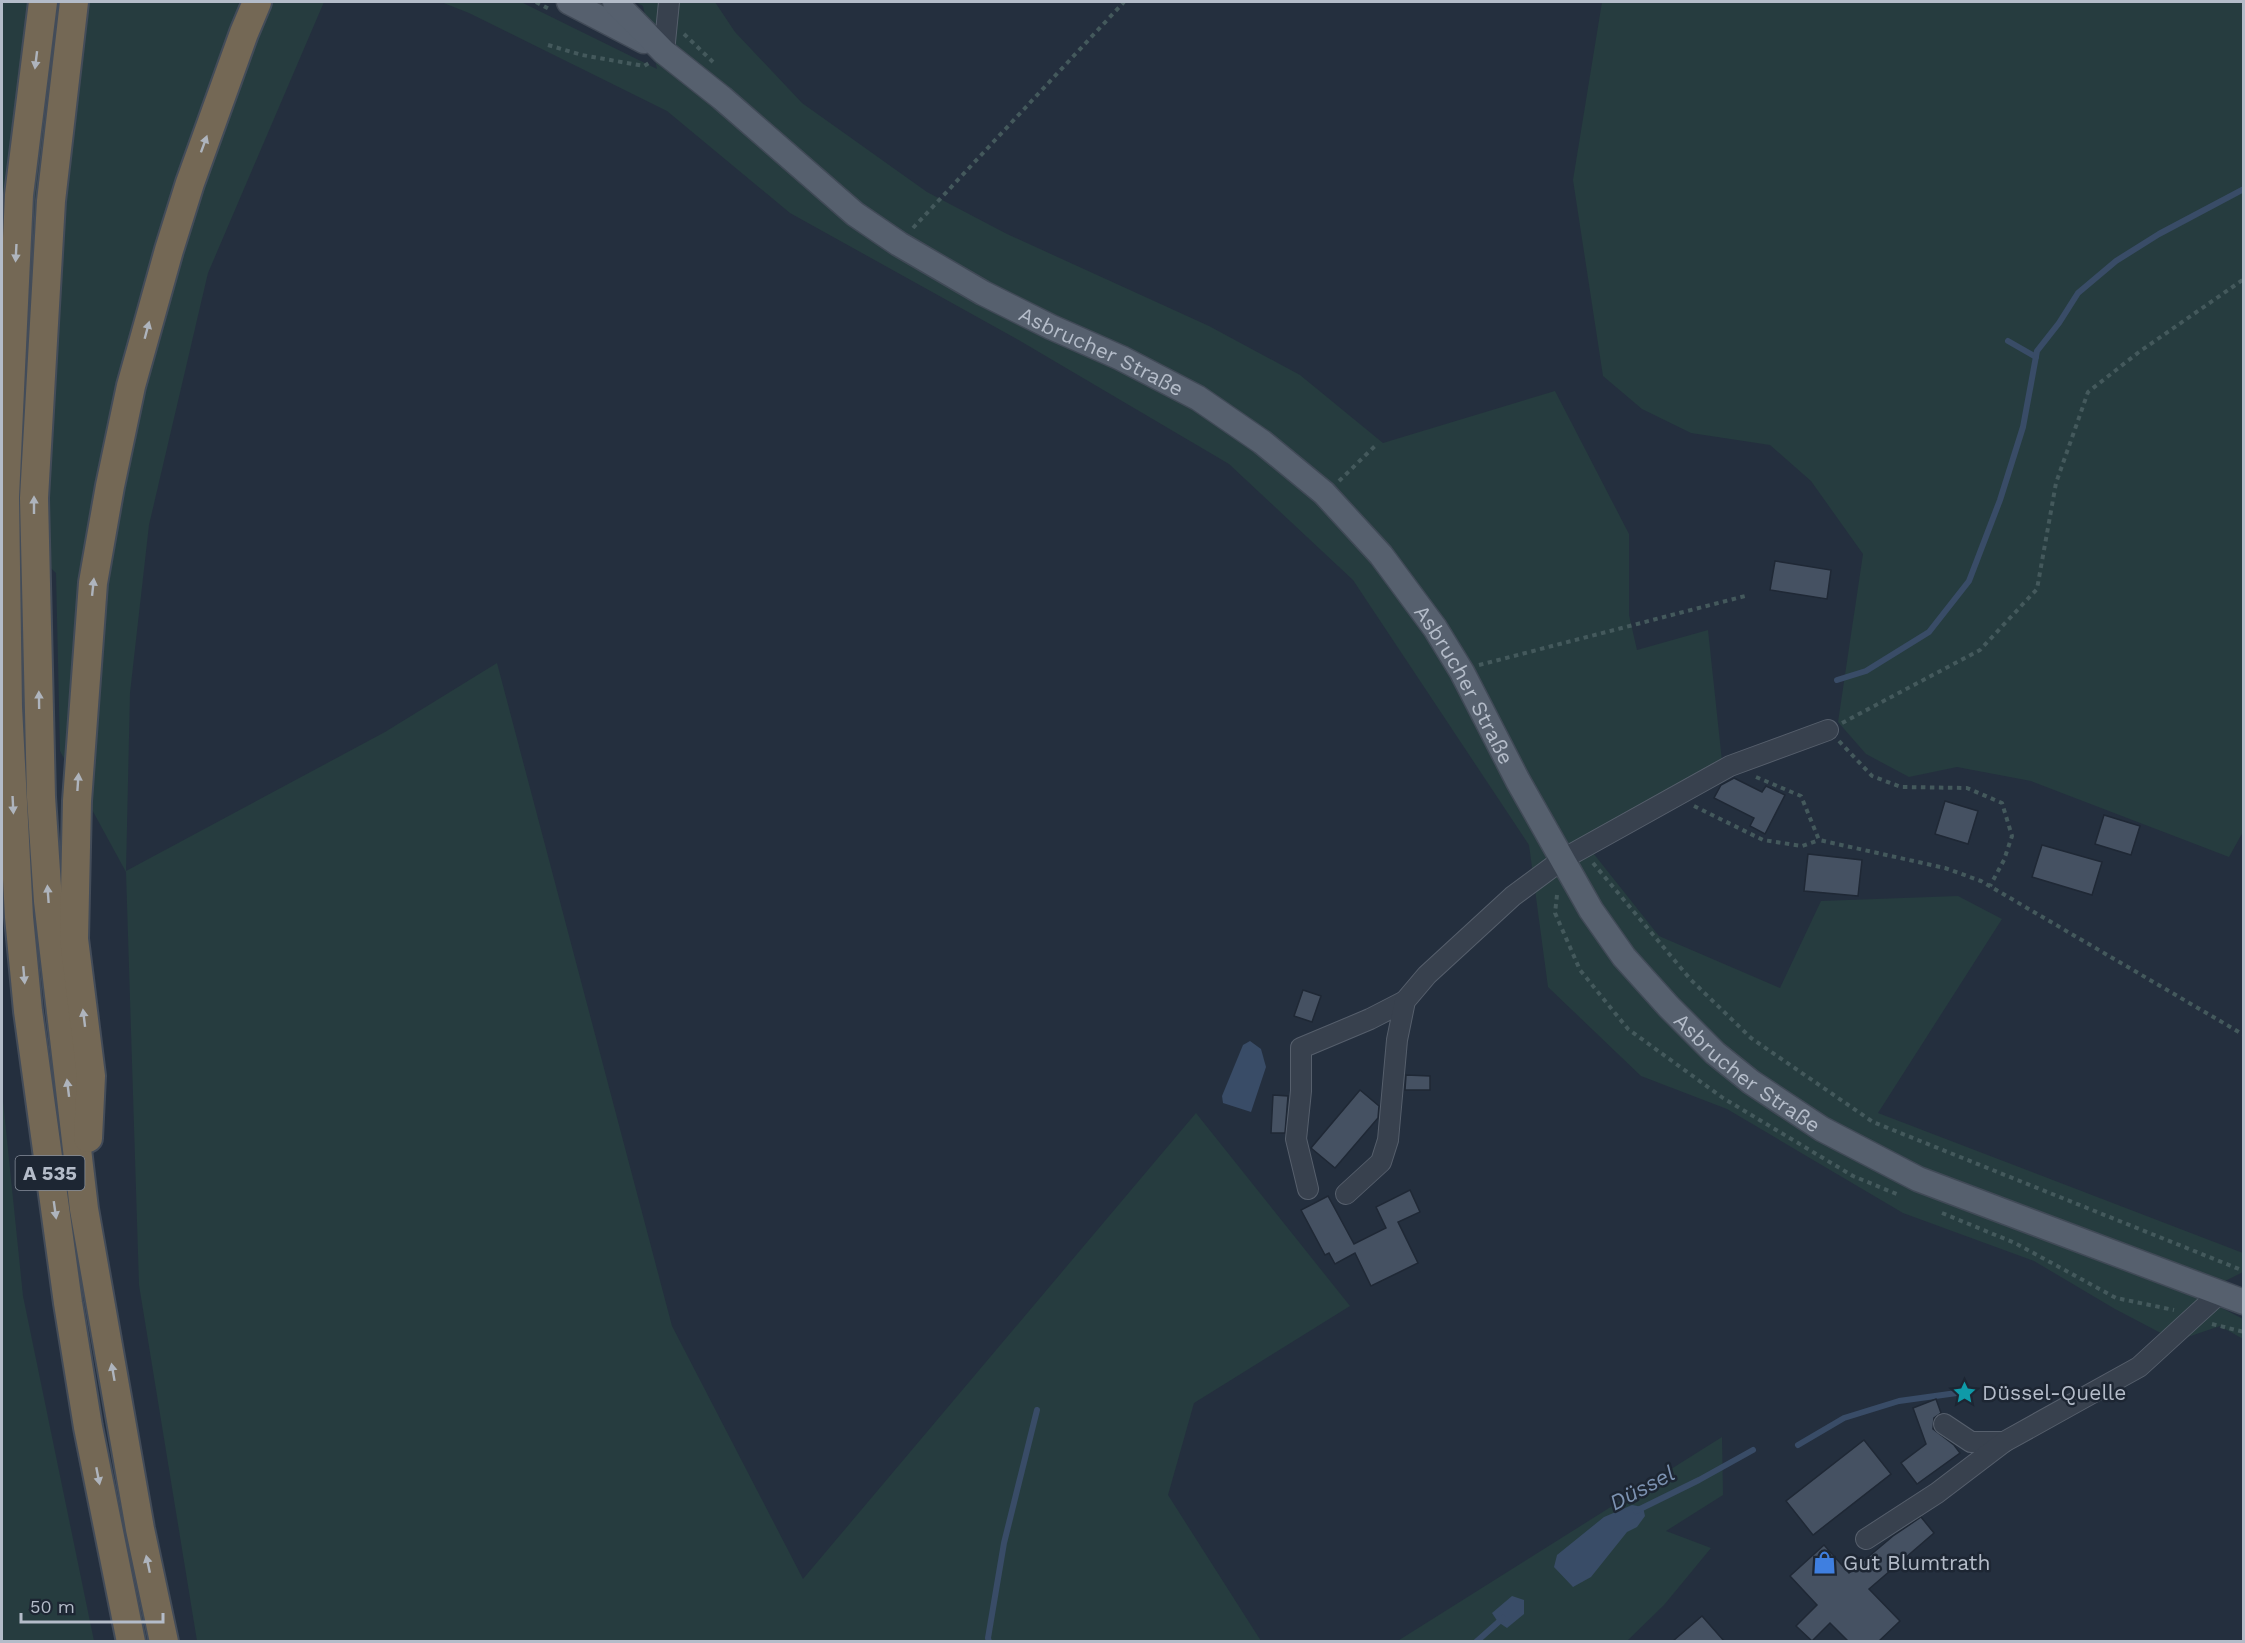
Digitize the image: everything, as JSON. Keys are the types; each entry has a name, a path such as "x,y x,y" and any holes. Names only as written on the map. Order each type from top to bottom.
{"highway":[{"name":"A 535","path":"43,2 19,195 5,497 8,707 19,917 28,1011 68,1303 90,1438 131,1641"},
{"name":"A 535","path":"74,2 51,201 34,498 41,797 47,890 68,1088 84,1209 140,1529 164,1641"},
{"path":"84,1209 91,1076 74,939 77,801 93,583 131,386 169,250 194,172 257,3"},
{"path":"2,866 19,917"}],"main road":[{"name":"Asbrucher Straße","path":"569,2 664,52"},
{"name":"Asbrucher Straße","path":"615,2 664,52 722,98 855,214 899,244 983,293 1121,358 1198,398 1262,442 1324,493 1381,555 1435,628 1462,672 1518,781 1572,854 1591,910 1624,957 1715,1053 1784,1105 1840,1140 1918,1179 2244,1302"}],"street":[{"path":"664,52 668,9"},
{"path":"1308,1189 1296,1139 1301,1048 1370,1019 1405,1001 1427,975 1513,896 1572,854 1730,766 1828,730"},
{"path":"1346,1194 1380,1162 1388,1140 1397,1040 1405,1001"},
{"path":"1866,1539 1937,1493 2004,1442 2139,1367 2221,1292"},
{"path":"1944,1424 1971,1442 2004,1442"}],"path":[{"path":"899,244 1124,2"},
{"path":"548,45 582,55 644,66"},
{"path":"1990,886 2004,860 2012,836 2002,803 1967,788 1901,787 1872,776 1828,730 1980,650 2037,589 2056,483 2088,392 2139,352 2244,279"},
{"path":"1324,493 1375,446"},
{"path":"1462,672 1479,665 1745,596"},
{"path":"1730,766 1801,796 1819,840"},
{"path":"1675,797 1763,840 1802,846 1819,840 1945,868 1990,886 2244,1035"},
{"path":"1572,854 1691,980 1751,1038 1873,1122 2244,1271"}],"green space":[{"path":"2,2 324,2 208,273 149,525 130,693 126,871 385,732 497,663 672,1326 803,1579 1196,1113 1350,1306 1194,1403 1168,1495 1261,1641 197,1641 139,1285 126,872 60,751 56,573 2,521"},
{"path":"441,2 521,2 657,69 643,6 636,2 715,2 735,32 802,103 927,192 1007,234 1209,326 1300,375 1383,443 1555,391 1629,534 1629,615 1637,650 1708,630 1722,761 1582,839 1659,936 1780,988 1821,901 1958,896 2002,919 1878,1113 2243,1253 2243,1272 2197,1295 2243,1319 2243,1339 2220,1326 2176,1341 2115,1309 2034,1261 1903,1213 1727,1109 1641,1076 1548,987 1529,845 1353,580 1229,464 1015,338 790,213 667,111 469,13"},
{"path":"1602,2 2243,2 2244,830 2229,857 2031,781 1957,767 1909,777 1866,754 1838,722 1863,554 1811,481 1770,445 1691,433 1642,409 1603,376 1573,180"},
{"path":"2,1091 23,1296 94,1641 2,1641"},
{"path":"1722,1437 1723,1495 1666,1531 1711,1548 1664,1605 1627,1641 1396,1642"}],"water":[{"path":"1250,1041 1261,1049 1266,1067 1251,1112 1223,1103 1222,1096 1243,1045"},
{"path":"1632,1505 1643,1507 1645,1516 1637,1527 1627,1532 1591,1577 1573,1587 1554,1567 1557,1555 1604,1517"},
{"path":"1512,1596 1524,1600 1524,1614 1507,1628 1498,1622 1492,1613"}],"building":[{"path":"1775,561 1831,570 1827,599 1770,590"},
{"path":"1734,778 1762,792 1766,786 1785,795 1765,834 1750,826 1754,818 1714,798 1721,785"},
{"path":"1945,801 1978,811 1968,844 1935,834"},
{"path":"2104,815 2140,826 2131,855 2095,844"},
{"path":"2042,845 2102,862 2092,895 2032,877"},
{"path":"1808,854 1862,860 1858,896 1804,891"},
{"path":"1303,990 1321,996 1312,1022 1294,1016"},
{"path":"1406,1075 1430,1076 1430,1090 1405,1090"},
{"path":"1360,1090 1379,1106 1378,1118 1335,1168 1311,1148"},
{"path":"1273,1095 1288,1096 1285,1133 1271,1133"},
{"path":"1410,1190 1420,1212 1398,1222 1418,1263 1371,1286 1355,1253 1335,1264 1329,1253 1325,1255 1301,1210 1328,1196 1354,1244 1386,1228 1376,1207"},
{"path":"1936,1399 1941,1413 1934,1418 1933,1429 1954,1445 1960,1453 1917,1484 1901,1463 1926,1444 1913,1408"},
{"path":"1864,1440 1891,1474 1813,1535 1786,1501"},
{"path":"1921,1517 1934,1533 1869,1589 1900,1621 1879,1641 1848,1641 1830,1623 1812,1641 1796,1626 1817,1605 1790,1576 1824,1545 1849,1573 1893,1536"},
{"path":"1702,1616 1724,1641 1673,1641"}],"waterway":[{"path":"1837,680 1866,671 1929,632 1969,581 2000,500 2023,427 2037,351 2059,323 2078,293 2116,261 2159,234 2244,189"},
{"path":"2008,341 2036,357"},
{"name":"Düssel","path":"1798,1445 1844,1418 1899,1401 1964,1392"},
{"path":"989,1642 1004,1543 1037,1410"},
{"name":"Düssel","path":"1636,1511 1753,1450"},
{"name":"Düssel","path":"1476,1642 1503,1618"}],"place":[{"name":"Düssel-Quelle","path":"1964,1392"},
{"name":"Gut Blumtrath","path":"1825,1562"}]}
